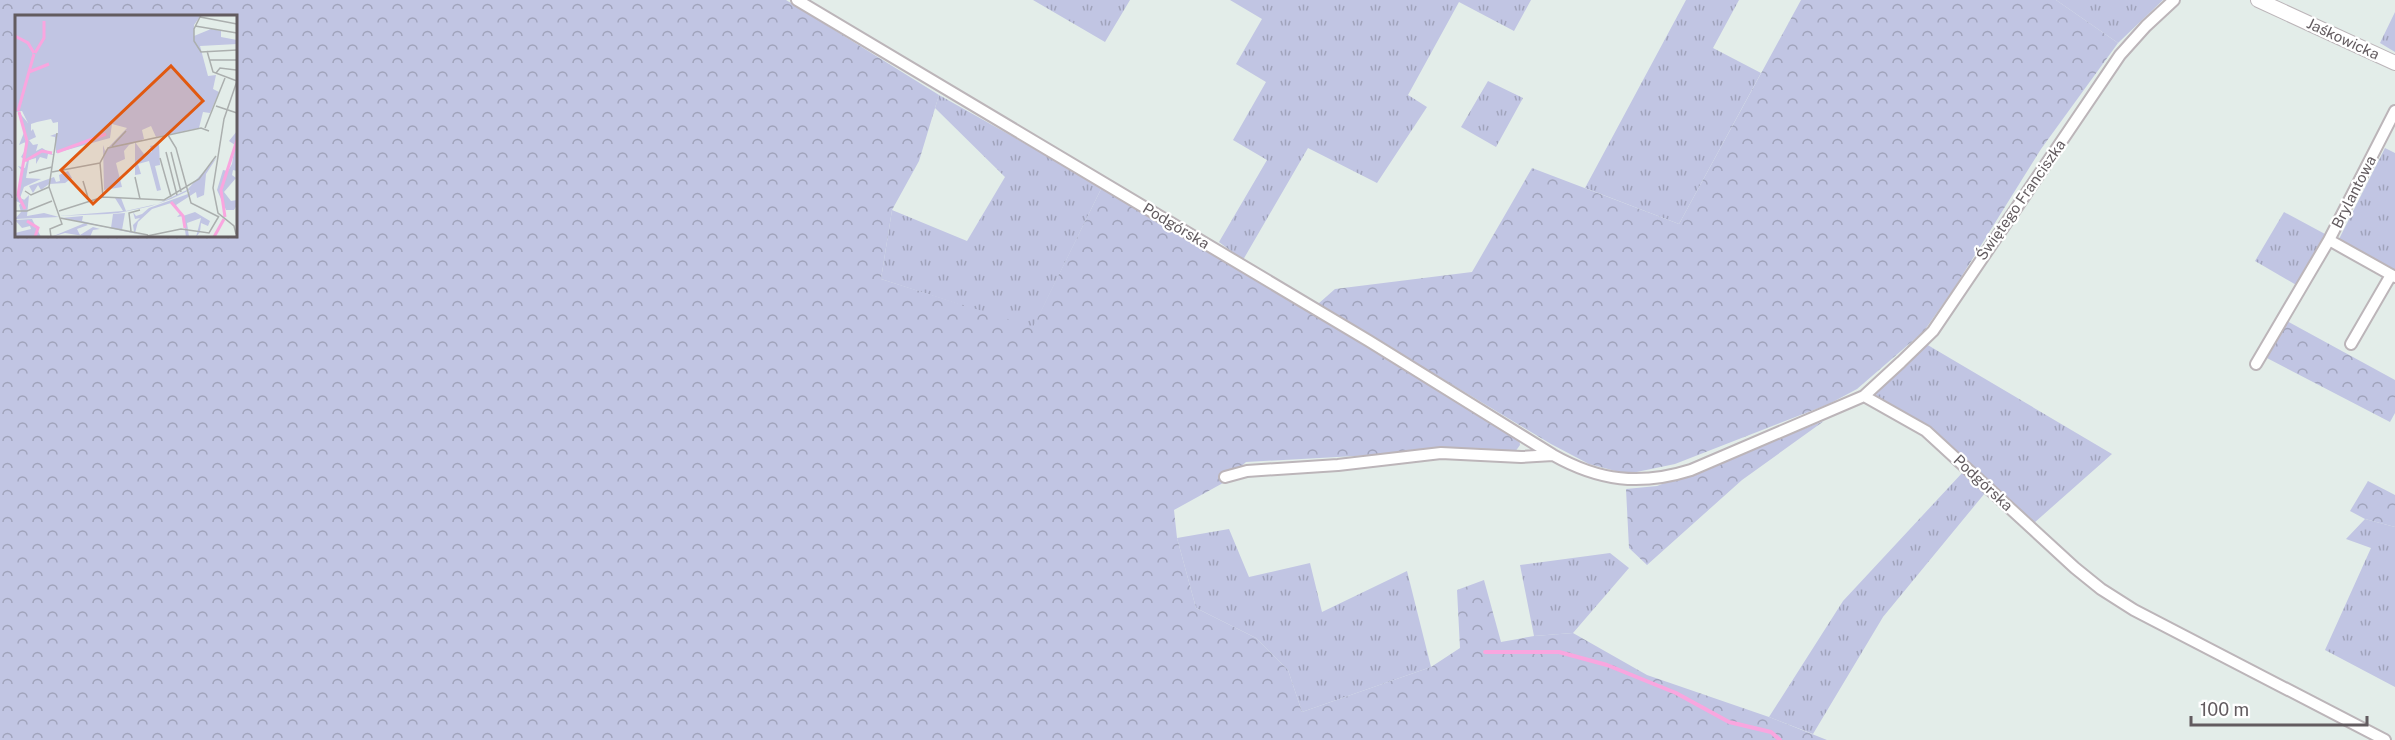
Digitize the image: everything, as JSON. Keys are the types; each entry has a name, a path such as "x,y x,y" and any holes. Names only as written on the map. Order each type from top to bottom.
{"street":[{"name":"Podgórska","path":"797,0 1370,341 1576,468 1621,480 1674,475 1864,396 1926,431 2075,568 2101,589 2134,610 2385,740"},
{"name":"Świętego Franciszka","path":"1864,396 1933,331 2120,55 2174,0"},
{"name":"Jaśkowicka","path":"2258,0 2395,63"},
{"name":"Brylantowa","path":"2256,364 2329,240 2395,111"},
{"name":"Brylantowa","path":"2329,240 2393,276 2351,344"},
{"path":"1225,477 1247,471 1338,465 1442,453 1521,457 1553,455"}],"green space":[{"path":"0,0 786,0 939,95 919,161 892,210 881,279 1033,327 1102,187 1519,437 1520,445 1515,452 1445,447 1373,455 1246,462 1223,483 1174,510 1177,538 1196,608 1256,638 1288,670 1302,712 1431,667 1460,648 1457,590 1484,580 1501,642 1534,636 1573,633 1647,675 1769,717 1827,740 0,740"},
{"path":"1033,0 1130,0 1105,42"},
{"path":"1230,0 1531,0 1514,31 1459,2 1408,95 1427,107 1377,183 1308,148 1243,260 1219,242 1267,160 1233,140 1266,82 1236,64 1262,19"},
{"path":"1686,0 1739,0 1713,48 1761,73 1679,224 1585,188"},
{"path":"1801,0 2056,0 2118,43 2041,149 1955,287 1924,331 1857,389 1829,404 1675,464 1627,474 1589,464 1551,444 1318,304 1335,289 1472,272 1532,168 1679,224"},
{"path":"2056,0 2163,0 2118,43"},
{"path":"2395,12 2395,52 2380,43"},
{"path":"1488,81 1523,98 1496,147 1461,127"},
{"path":"939,95 1102,187 1033,328 881,279 892,210 967,241 1005,177 935,108"},
{"path":"2385,148 2395,153 2395,273 2338,241"},
{"path":"2284,212 2325,234 2298,286 2255,261"},
{"path":"2285,320 2395,380 2395,413 2390,422 2265,357"},
{"path":"1926,344 2112,454 2034,523 1926,424 1882,402 1875,393"},
{"path":"1824,421 1742,480 1647,565 1629,548 1626,489 1657,486"},
{"path":"1963,472 1985,493 1883,617 1813,734 1769,717 1843,601"},
{"path":"2368,481 2395,495 2395,527 2365,519 2350,511"},
{"path":"2365,519 2395,527 2395,687 2325,650 2371,548 2346,539"},
{"path":"1229,529 1249,577 1310,563 1322,612 1407,571 1431,667 1302,712 1288,670 1256,638 1196,608 1177,538"},
{"path":"1610,553 1629,568 1573,633 1534,636 1520,565"}],"waterway":[{"path":"1485,652 1559,652 1607,665 1676,693 1729,722 1771,732 1780,740"}]}
